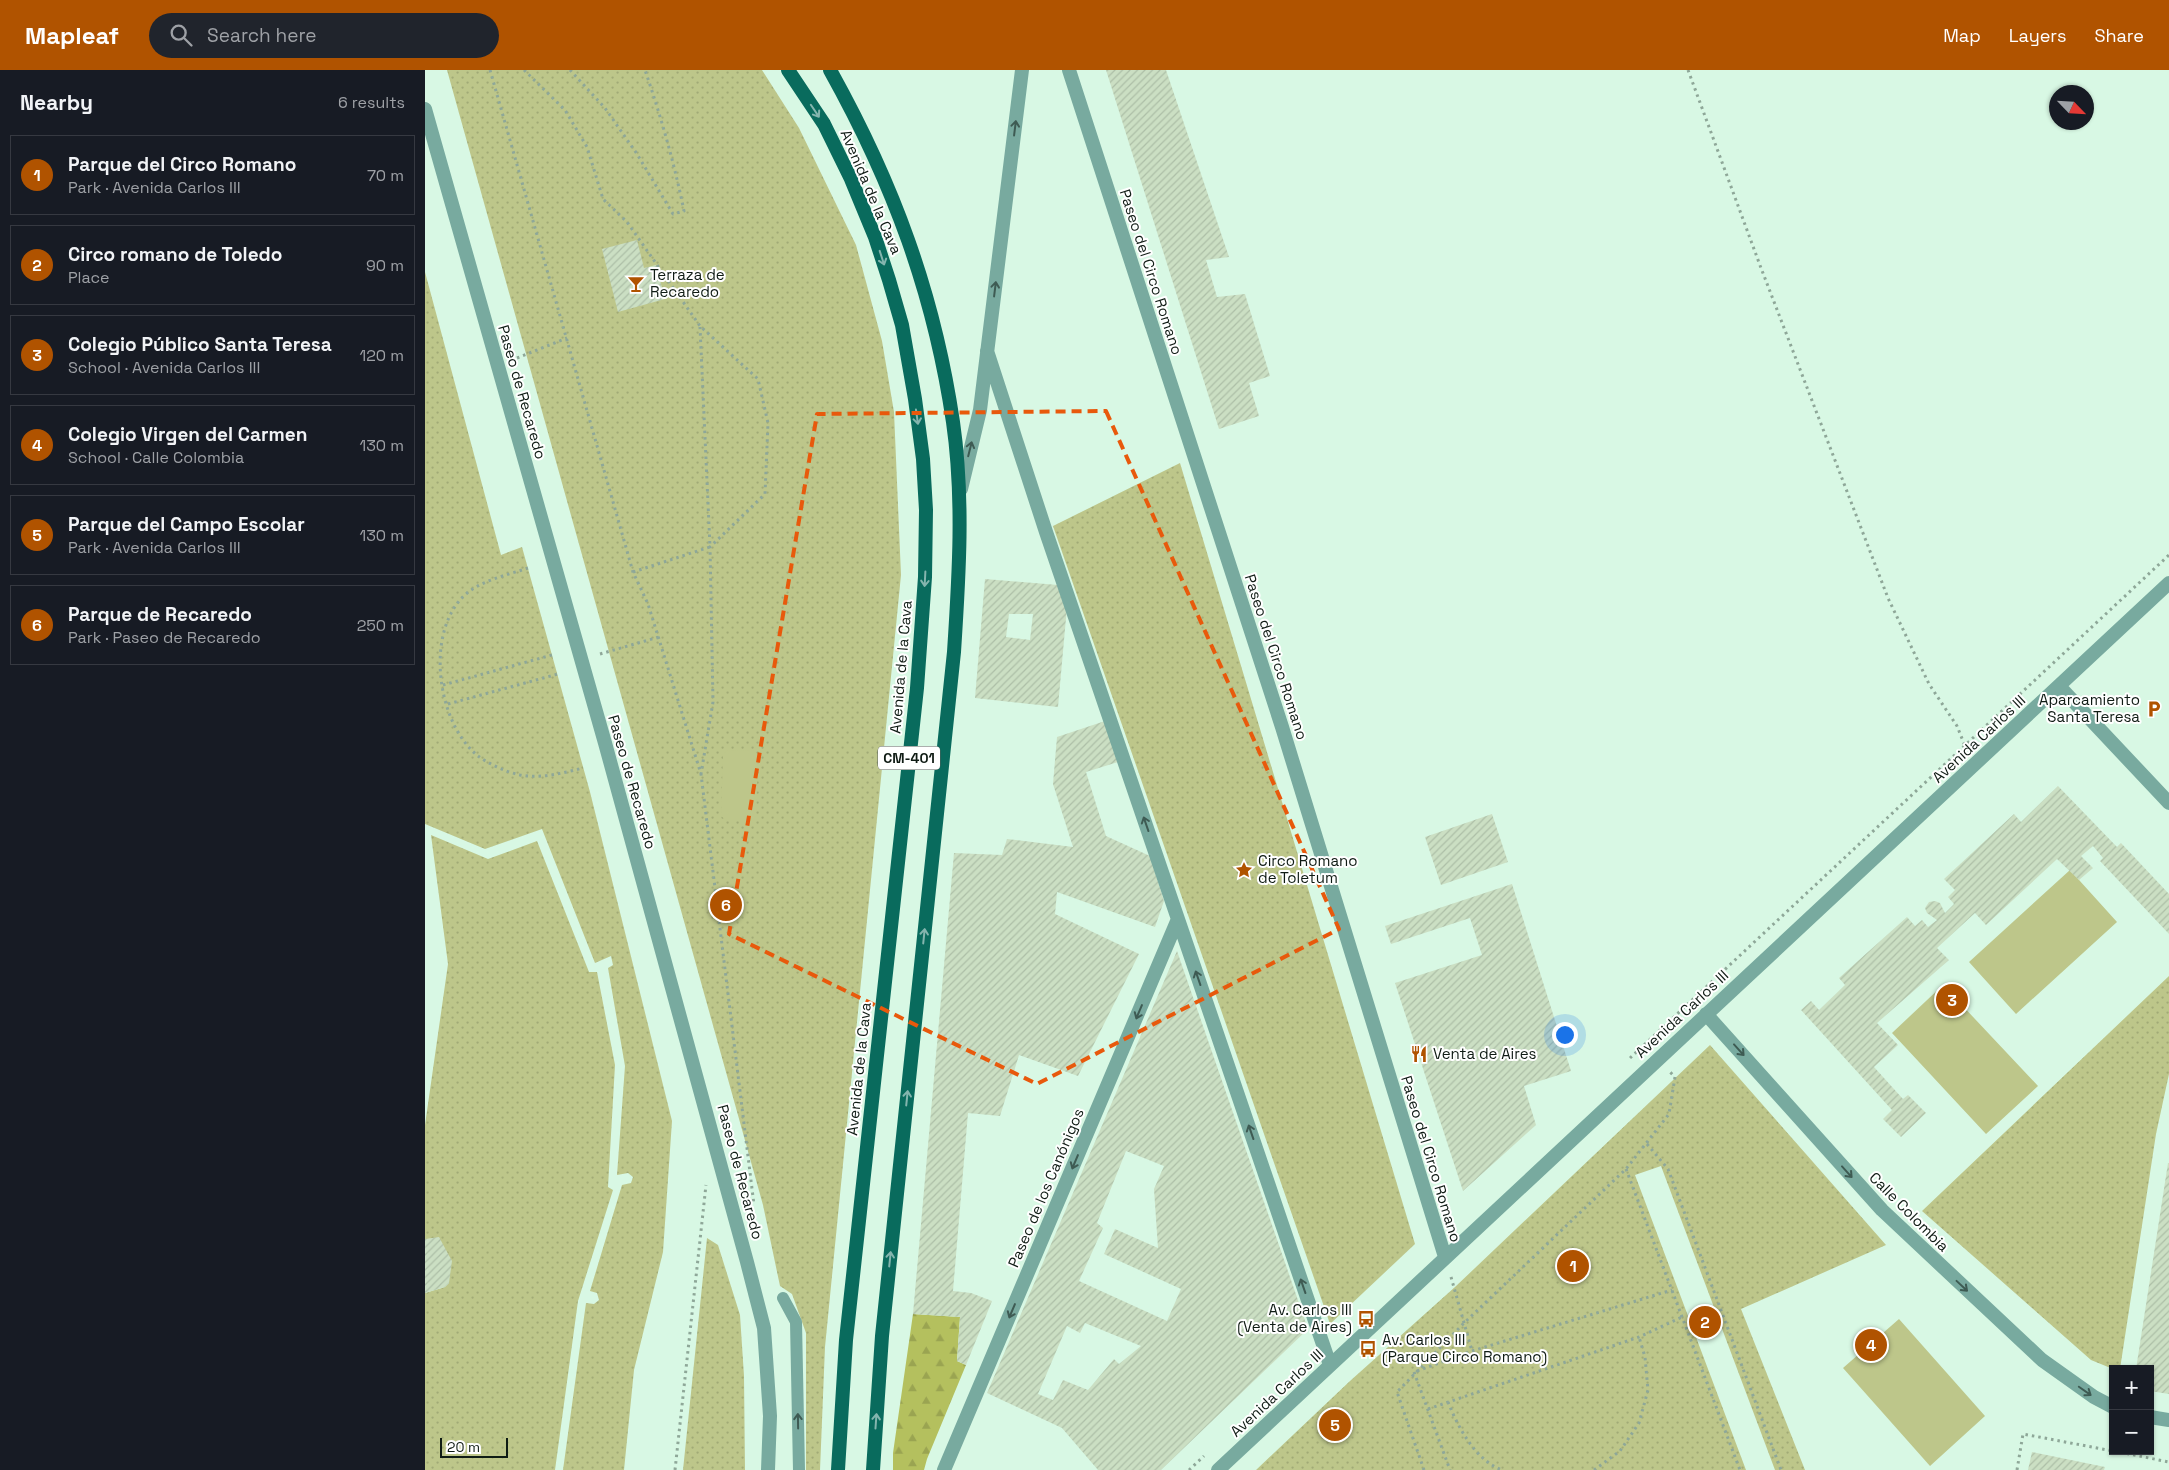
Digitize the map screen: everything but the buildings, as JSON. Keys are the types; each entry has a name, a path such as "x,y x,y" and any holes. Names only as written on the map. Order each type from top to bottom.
{"main road":[{"name":"Avenida de la Cava","path":"789,70 824,124 851,179 875,237 889,280 902,325 915,399 923,459 926,510 925,577 917,688 846,1340 838,1470"},
{"name":"Avenida de la Cava","path":"830,70 885,177 904,224 923,283 953,423 959,497 960,557 954,652 882,1336 873,1470"}],"street":[{"path":"959,497 980,410 1022,70"},
{"name":"Paseo del Circo Romano","path":"1069,70 1281,727 1445,1257"},
{"name":"Paseo de Recaredo","path":"425,109 607,753 741,1237 764,1328 770,1416 768,1470"},
{"path":"987,351 1046,532 1330,1365"},
{"name":"Avenida Carlos III","path":"1219,1470 2169,583"},
{"path":"2059,686 2169,803"},
{"name":"Paseo de los Canónigos","path":"944,1470 1178,919"},
{"name":"Calle Colombia","path":"1706,1014 1882,1210 2042,1360 2094,1398 2109,1405"},
{"path":"2154,1418 2169,1420"}],"lane":[{"path":"783,1298 796,1322 799,1470"}],"path":[{"path":"490,70 633,572 648,604 701,774 754,1205"},
{"path":"524,70 565,110 587,147 603,200 627,222 700,326 758,379 768,423 765,494 710,547 633,572"},
{"path":"570,70 605,108 637,154 673,214 684,211 680,189 663,122 645,70"},
{"path":"1688,70 1761,268 1888,598 1929,684 1957,726 1965,745 1980,761"},
{"path":"700,326 710,547 713,702 701,774"},
{"path":"517,358 567,338"},
{"path":"528,568 481,584 461,599 447,619 440,646 443,684 448,704 452,718 465,741 478,756 496,766 519,775 541,776 583,768"},
{"path":"600,654 659,637"},
{"path":"443,684 552,655"},
{"path":"448,704 558,674"},
{"path":"1425,1470 1397,1392 1414,1372 1464,1323 1626,1169 1647,1144 1669,1114 1675,1078 1659,1058"},
{"path":"1647,1144 1668,1169 1781,1470"},
{"path":"1626,1169 1740,1470"},
{"path":"675,1470 706,1183"},
{"path":"1445,1257 1473,1351"},
{"path":"1414,1372 1473,1351 1672,1290"},
{"path":"1428,1408 1639,1337 1682,1317"},
{"path":"1595,1470 1620,1451 1639,1423 1647,1390 1645,1357 1639,1337"},
{"path":"1414,1372 1450,1470"},
{"path":"1448,1402 1454,1418 1471,1447 1502,1470"},
{"path":"2017,1470 2023,1434 2109,1450"},
{"path":"2133,1455 2169,1462"}],"highlighted area":[{"path":"1106,411 1339,929 1037,1084 729,934 817,414"}],"green space":[{"path":"447,70 762,70 799,128 856,245 882,341 894,412 901,575 825,1347 820,1470 806,1470 806,1333 792,1294 780,1286 763,1205"},
{"path":"425,272 501,555 522,547 590,792 672,1121 663,1252 634,1370 624,1470 563,1470 586,1303 594,1304 599,1300 597,1293 590,1291 622,1185 631,1183 633,1177 628,1173 617,1175 625,1066 608,968 613,965 611,956 595,963 542,829 485,849 425,824"},
{"path":"1180,463 1415,1244 1330,1324 1053,526"},
{"path":"727,750 754,751 758,755 756,816 753,821 727,821 721,816 723,755"},
{"path":"431,835 488,859 537,841 589,972 597,972 615,1065 608,1187 613,1190 578,1301 555,1470 425,1470 425,1293 445,1287 449,1283 425,1239 425,1125 448,964"},
{"path":"2070,870 2117,922 2016,1014 1969,962"},
{"path":"2169,976 2169,1074 2156,1134 2121,1365 2109,1365 2109,1367 2091,1360 1922,1211"},
{"path":"1943,985 2038,1086 1986,1134 1892,1033"},
{"path":"1710,1045 1886,1245 1741,1309 1805,1470 1775,1470 1661,1166 1635,1175 1746,1470 1256,1470 1350,1381 1455,1287"},
{"path":"707,1238 718,1245 740,1315 744,1376 745,1470 683,1470"},
{"path":"913,1314 960,1317 957,1361 966,1365 924,1470 893,1470 893,1453"},
{"path":"1899,1319 1985,1416 1930,1466 1843,1368"}],"place":[{"name":"Terraza de Recaredo","path":"636,284"},
{"name":"Aparcamiento Santa Teresa","path":"2154,709"},
{"name":"Circo Romano de Toletum","path":"1244,870"},
{"name":"Parque de Recaredo","path":"726,905"},
{"name":"Colegio Público Santa Teresa","path":"1952,1000"},
{"name":"Venta de Aires","path":"1419,1054"},
{"name":"Parque del Circo Romano","path":"1573,1266"},
{"name":"Av. Carlos III (Venta de Aires)","path":"1366,1319"},
{"name":"Circo romano de Toledo","path":"1705,1322"},
{"name":"Colegio Virgen del Carmen","path":"1871,1345"},
{"name":"Av. Carlos III (Parque Circo Romano)","path":"1368,1349"},
{"name":"Parque del Campo Escolar","path":"1335,1425"}]}
